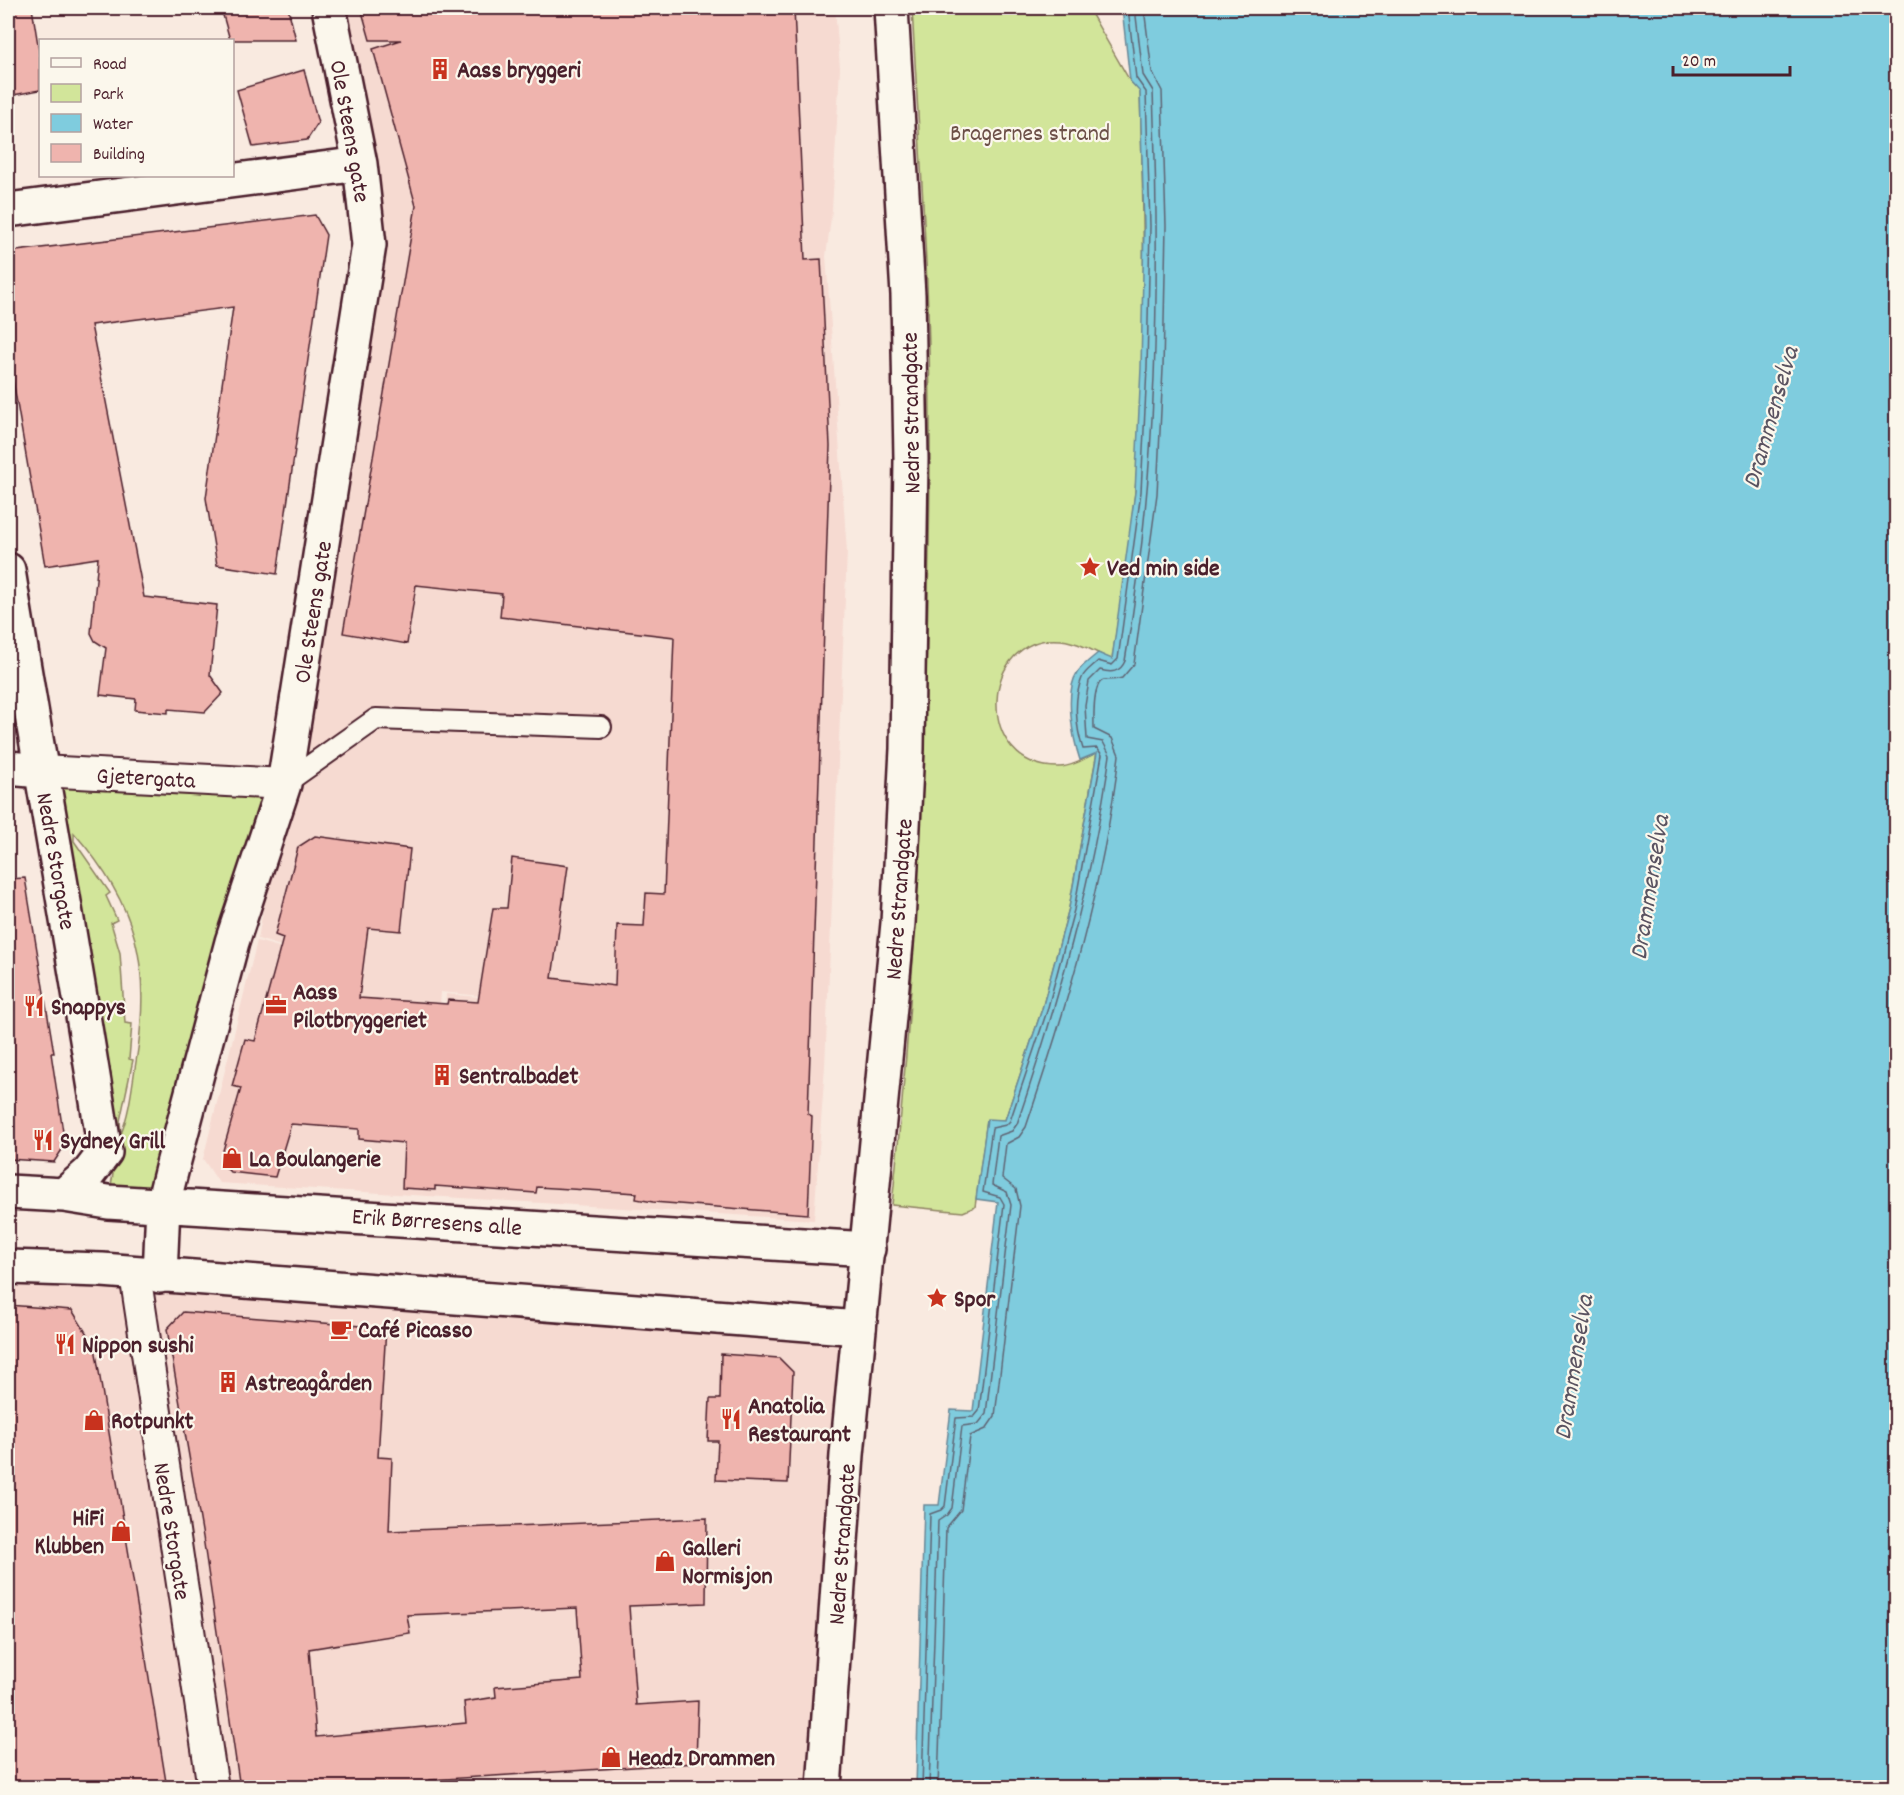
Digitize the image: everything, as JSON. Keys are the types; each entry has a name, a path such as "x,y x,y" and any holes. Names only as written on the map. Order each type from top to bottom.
{"street":[{"name":"Ole Steens gate","path":"148,1275 163,1204 232,942 284,784 369,245 360,164 329,8"},
{"name":"Nedre Strandgate","path":"824,1788 847,1455 898,923 907,749 911,459 909,306 891,8"},
{"path":"8,210 360,164"},
{"name":"Nedre Storgate","path":"8,570 105,1152 89,1173 64,1195"},
{"name":"Gjetergata","path":"8,768 284,784"},
{"name":"Erik Børresens alle","path":"8,1192 64,1195 108,1202 868,1249"},
{"path":"8,1267 148,1275 860,1328"},
{"name":"Nedre Storgate","path":"148,1275 213,1788"}],"lane":[{"path":"284,784 376,719 601,727"}],"shaded area":[{"path":"329,8 835,8 840,68 832,210 826,256 847,552 825,1066 814,1220 219,1183 203,1159 257,941 337,963 258,939 284,784 360,164","holes":["441,992 511,999 446,994 444,1022 439,1019"]},
{"path":"8,1266 859,1329 822,1787 8,1788"}],"green space":[{"name":"Bragernes strand","path":"912,8 1088,8 1130,81 1140,91 1143,342 1139,442 1135,492 1112,660 1067,641 1034,643 1014,657 1002,677 997,701 1000,725 1011,746 1031,762 1064,767 1097,752 1069,908 1042,1009 1005,1120 987,1120 975,1207 963,1212 892,1205 905,1063 923,782 929,551 929,328"},
{"path":"41,771 284,784 163,1204 108,1202 113,1174 105,1152","holes":["74,833 96,860 126,912 135,939 140,967 141,1028 127,1116 121,1134 120,1121 133,1060 129,1059 132,1024 125,1023 120,953 111,923 117,920 106,896 110,893 74,841"]}],"water":[{"name":"Drammenselva","path":"1122,8 1896,8 1896,1787 916,1787 924,1505 939,1505 951,1410 973,1411 998,1202 976,1199 987,1119 1005,1120 1042,1009 1069,908 1097,753 1080,760 1071,716 1071,692 1077,673 1098,653 1112,659 1135,492 1141,368 1144,226 1140,92 1130,81"}],"building":[{"path":"8,8 32,8 39,51 39,90 8,96"},
{"path":"221,8 288,8 296,40 234,40 230,39"},
{"path":"361,8 794,8 805,260 821,259 830,446 808,1114 812,1116 808,1214 653,1202 636,1199 637,1193 537,1187 536,1193 435,1186 435,1190 402,1188 404,1143 359,1139 359,1129 291,1124 275,1177 230,1172 220,1161 241,1088 232,1086 245,1039 255,1041 283,938 275,935 298,847 315,836 410,849 401,931 368,928 359,998 447,1004 448,1000 478,1002 493,908 507,908 512,858 568,866 552,978 615,986 617,925 644,926 646,893 664,894 674,637 500,617 502,594 416,585 407,644 343,633 416,206 373,49 401,40 370,40"},
{"path":"304,70 318,123 307,140 253,147 237,90"},
{"path":"315,215 326,235 277,574 217,565 206,498 233,307 91,325 144,597 217,605 210,675 223,693 205,712 168,709 168,713 135,710 136,699 100,695 106,648 95,641 91,633 98,558 45,566 8,351 8,252"},
{"path":"25,878 54,1053 51,1053 65,1145 54,1162 8,1159 8,879"},
{"path":"8,1305 72,1310 95,1347 167,1788 8,1788"},
{"path":"183,1312 386,1328 378,1457 392,1458 389,1531 707,1518 706,1603 629,1606 636,1705 698,1701 696,1763 430,1780 430,1785 405,1788 240,1788 203,1537 167,1329","holes":["577,1608 582,1680 495,1687 496,1697 464,1702 466,1723 316,1737 309,1649 410,1633 407,1615"]},
{"path":"721,1354 779,1358 793,1372 788,1483 716,1480 718,1441 708,1441 710,1399 720,1399"}],"place":[{"name":"Aass bryggeri","path":"440,69"},
{"name":"Ved min side","path":"1090,567"},
{"name":"Aass Pilotbryggeriet","path":"276,1005"},
{"name":"Snappys","path":"34,1006"},
{"name":"Sentralbadet","path":"442,1075"},
{"name":"Sydney Grill","path":"43,1140"},
{"name":"La Boulangerie","path":"232,1158"},
{"name":"Spor","path":"937,1298"},
{"name":"Café Picasso","path":"341,1329"},
{"name":"Nippon sushi","path":"65,1344"},
{"name":"Astreagården","path":"228,1382"},
{"name":"Anatolia Restaurant","path":"731,1419"},
{"name":"Rotpunkt","path":"94,1420"},
{"name":"HiFi Klubben","path":"121,1531"},
{"name":"Galleri Normisjon","path":"665,1561"},
{"name":"Headz Drammen","path":"611,1757"}]}
